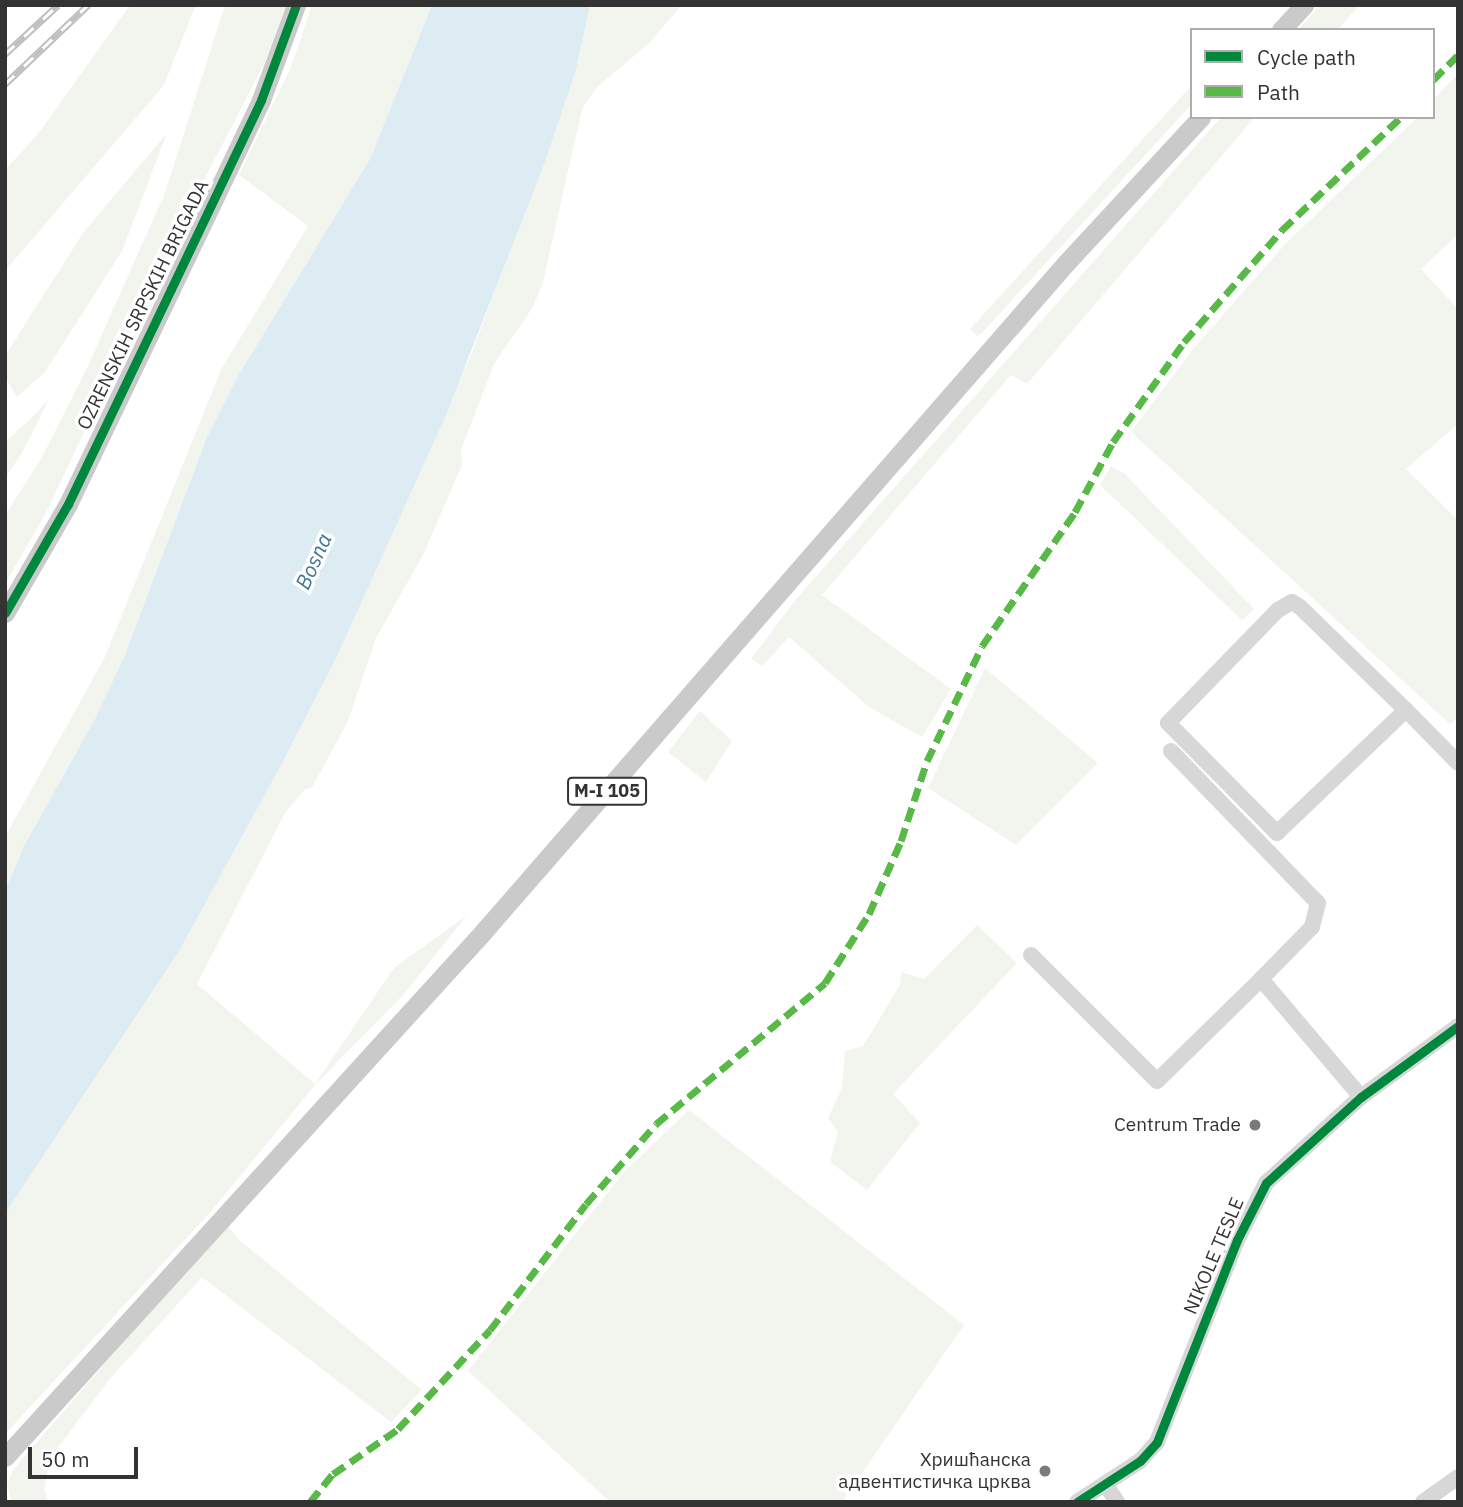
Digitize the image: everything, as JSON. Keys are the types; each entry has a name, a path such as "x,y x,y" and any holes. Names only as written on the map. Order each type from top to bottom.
{"main road":[{"name":"OZRENSKIH SRPSKIH BRIGADA","path":"5,613 68,504 171,289 261,100 296,5"},
{"path":"1283,28 1304,5"},
{"name":"M-I 105","path":"5,1457 483,932 1066,263 1199,119"}],"street":[{"path":"1406,710 1277,833 1168,723 1278,610 1292,602 1406,710 1458,763"},
{"path":"1031,955 1157,1081 1312,927 1318,903 1171,751"},
{"path":"1261,979 1361,1097"},
{"name":"NIKOLE TESLE","path":"1077,1502 1140,1461 1157,1442 1237,1240 1266,1183 1361,1097 1458,1026"},
{"path":"1423,1502 1458,1477"},
{"path":"1105,1483 1117,1502"}],"shaded area":[{"path":"130,5 196,5 164,85 5,271 5,170 38,134"},
{"path":"225,5 286,5 265,62 185,217 46,513 5,584 5,515 41,459 87,368 165,193"},
{"path":"312,5 432,5 370,159 238,376 207,437 125,655 95,719 24,846 5,891 5,837 105,657 221,370 308,226 239,175 291,67"},
{"path":"590,5 682,5 648,44 596,88 582,109 543,282 533,307 494,364 461,450 462,465 423,555 376,638 348,721 312,788 305,789 285,813 197,984 315,1084 394,968 467,915 405,993 315,1085 214,1208 5,1434 5,1214 179,951 338,654 473,350 576,70"},
{"path":"1320,5 1360,5 1339,28 1300,28"},
{"path":"1458,74 1458,234 1421,269 1458,309 1458,424 1406,469 1458,520 1458,717 1450,724 1131,432 1194,348 1287,242 1416,119 1435,119 1435,98"},
{"path":"1190,87 1190,106 978,337 970,329"},
{"path":"1219,119 1253,119 1027,384 1011,375 822,595 951,689 922,737 869,707 789,637 762,666 751,659 797,598"},
{"path":"167,133 122,251 45,372 17,397 5,377 5,356 83,233"},
{"path":"48,401 22,453 5,478 5,443"},
{"path":"1111,466 1124,473 1254,609 1242,620 1100,485"},
{"path":"985,668 1098,763 1016,845 928,788"},
{"path":"700,711 732,741 706,782 668,752"},
{"path":"977,925 1017,963 893,1094 920,1123 867,1190 830,1162 838,1132 828,1118 842,1088 845,1051 863,1046 900,985 901,972 924,979"},
{"path":"689,1110 964,1325 842,1502 610,1502 468,1371 623,1173"},
{"path":"226,1223 237,1238 422,1390 391,1422 202,1277 109,1380 50,1458 44,1490 49,1502 12,1502 7,1485 13,1470"}],"water":[{"name":"Bosna","path":"432,5 590,5 576,70 543,167 446,415 338,654 281,765 179,951 5,1214 5,891 24,846 95,719 125,655 207,437 238,376 370,159"}],"railway":[{"path":"5,54 58,5"},
{"path":"5,84 88,5"}],"marked path":[{"path":"1435,78 1458,55"},
{"path":"310,1502 333,1474 398,1429 490,1330 586,1204 656,1124 825,983 869,914 901,841 927,761 982,646 1075,512 1113,442 1184,342 1282,230 1399,119"}],"cycle path":[{"path":"5,613 68,504 171,289 261,100 296,5"},
{"path":"1077,1502 1140,1461 1157,1442 1237,1240 1266,1183 1361,1097 1458,1026"}],"place":[{"name":"Centrum Trade","path":"1255,1125"},
{"name":"Хришћанска адвентистичка црква","path":"1045,1471"}]}
